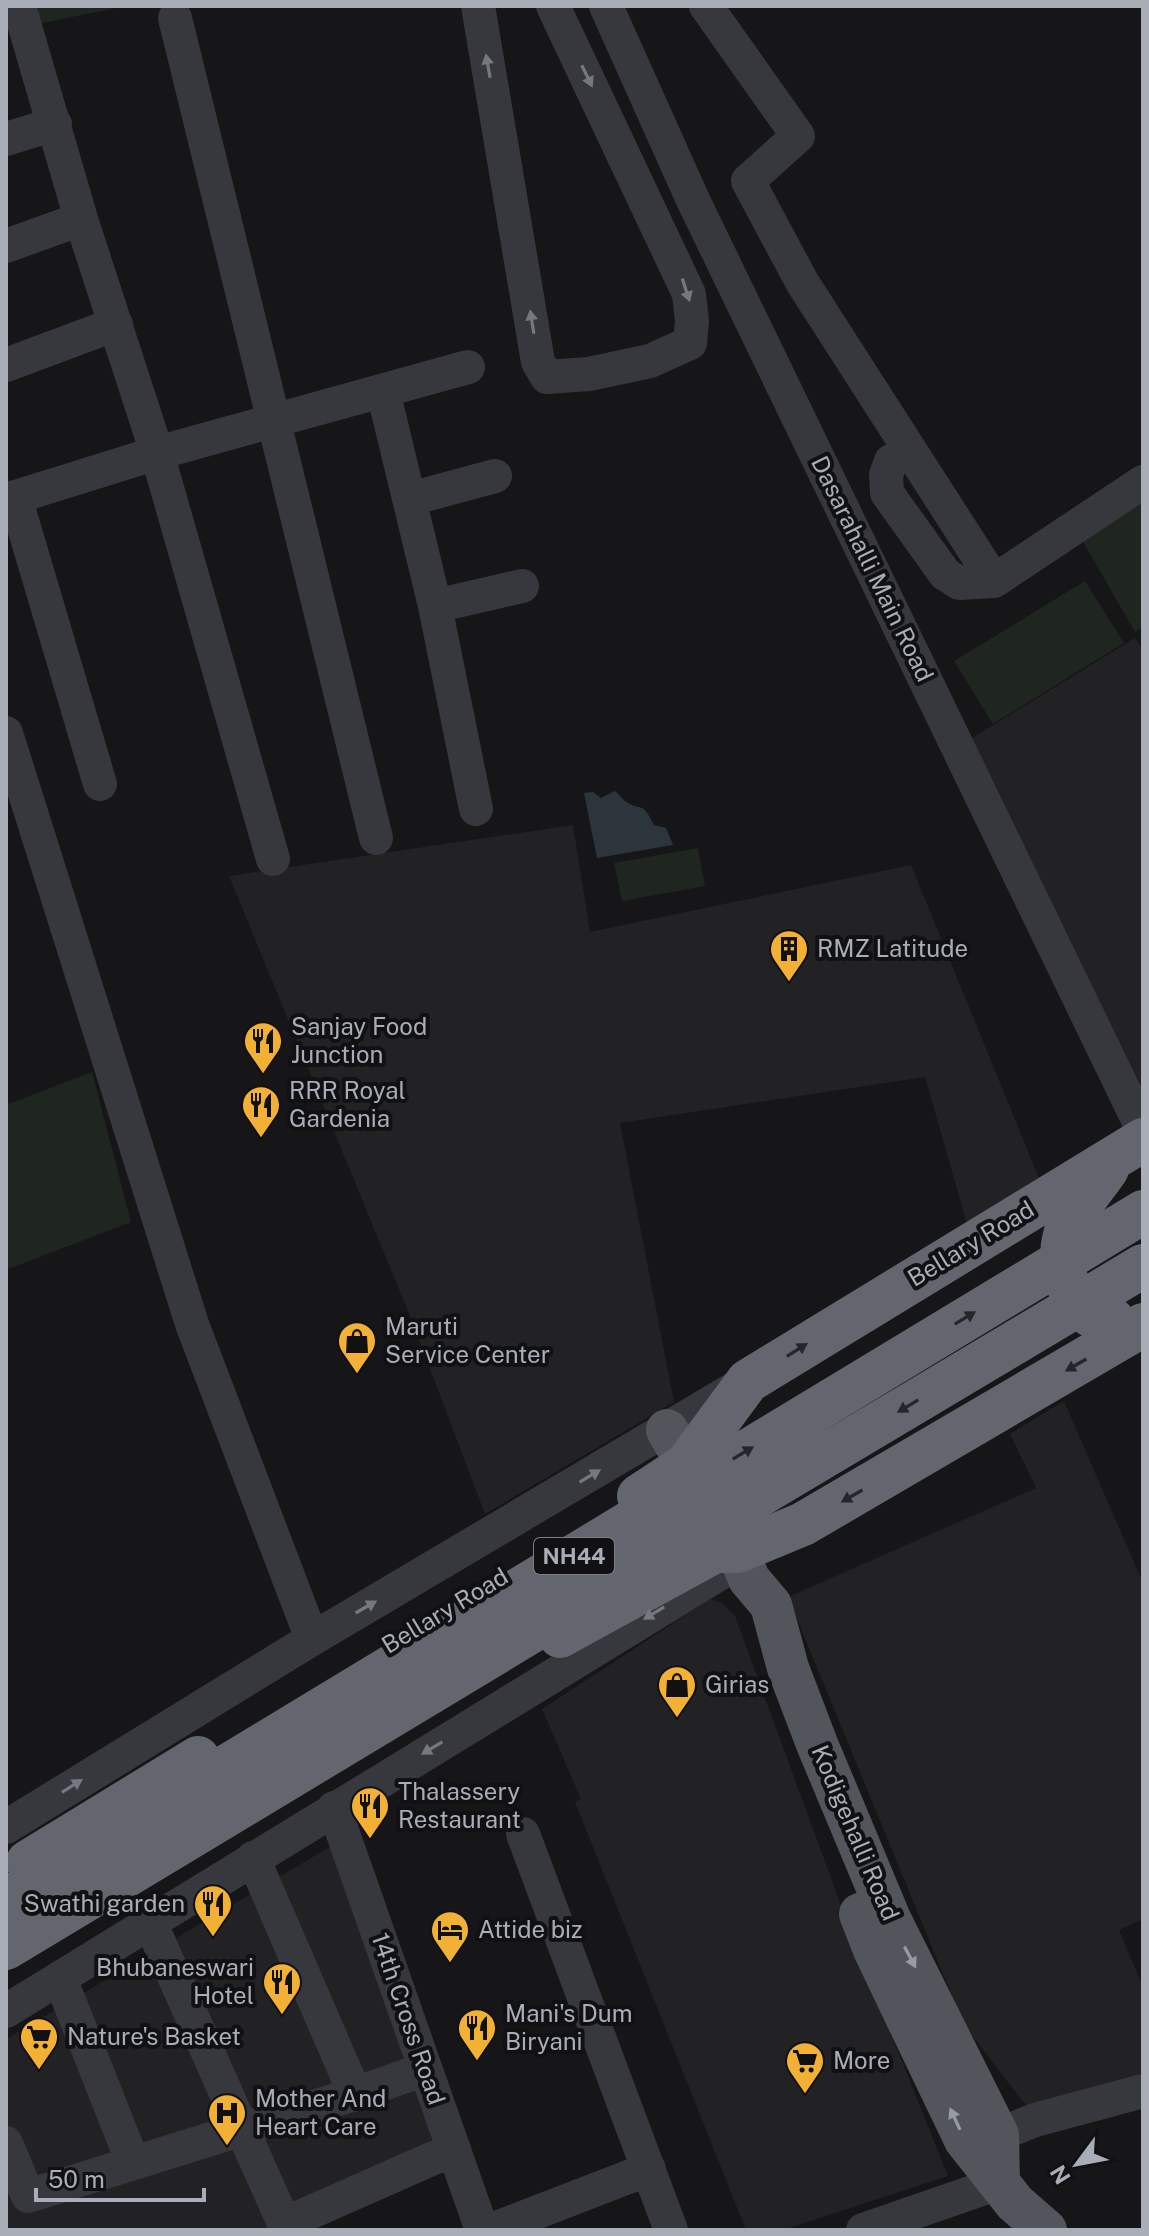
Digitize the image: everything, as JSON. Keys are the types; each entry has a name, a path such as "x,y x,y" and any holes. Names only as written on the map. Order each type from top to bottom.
{"highway":[{"path":"1134,1142 1077,1212 1064,1239 1064,1280 1094,1318 1143,1325"},
{"name":"Bellary Road","path":"6,1876 674,1475 676,1447 748,1381 1134,1142"},
{"name":"Bellary Road","path":"6,1900 1143,1212"},
{"name":"NH44","path":"6,1948 598,1590 1143,1266"},
{"path":"6,1969 432,1706 715,1551 743,1565 825,1512 1143,1325"}],"main road":[{"name":"Kodigehalli Road","path":"676,1447 743,1565 771,1605 788,1668 891,1921 998,2135 999,2183"},
{"path":"743,1565 749,1609 798,1756 874,1950 965,2140 1015,2203 1046,2230"}],"street":[{"path":"19,6 81,219 157,453 273,859"},
{"path":"478,6 538,362 547,377 589,374 650,361 690,343 692,321 689,294 670,250 553,6"},
{"name":"Dasarahalli Main Road","path":"606,6 693,200 1134,1142"},
{"path":"706,6 798,136 748,181 802,282 994,581"},
{"path":"175,18 376,838"},
{"path":"6,139 55,124"},
{"path":"656,219 693,200"},
{"path":"6,246 81,219"},
{"path":"670,250 708,231"},
{"path":"6,365 116,324"},
{"path":"100,784 11,498 275,419 468,367"},
{"path":"383,391 435,606 476,809"},
{"path":"891,461 886,475 887,493 945,574 959,583 994,581 1143,482"},
{"path":"410,499 495,476"},
{"path":"435,606 522,586"},
{"path":"6,733 192,1324 312,1639"},
{"path":"6,1827 312,1639 676,1447"},
{"path":"6,2011 727,1569 743,1565"},
{"name":"14th Cross Road","path":"334,1808 482,2230"},
{"path":"523,1834 671,2230"},
{"path":"253,1858 355,2094"},
{"path":"150,1922 285,2227 454,2149"},
{"path":"60,1978 133,2163"},
{"path":"6,2143 28,2196 355,2094 425,2069"},
{"path":"998,2135 1035,2120 1143,2091"},
{"path":"491,2230 649,2169"},
{"path":"863,2230 999,2183"}],"shaded area":[{"path":"32,6 126,6 38,24"},
{"path":"1143,503 1143,627 1135,632 1082,540"},
{"path":"1085,581 1124,643 993,724 954,661"},
{"path":"1135,638 1143,650 1143,1099 964,743"},
{"path":"615,791 630,804 643,809 654,825 666,828 673,845 597,858 584,793 593,792 601,798"},
{"path":"573,825 590,932 911,865 1039,1178 967,1224 925,1077 620,1123 674,1402 485,1514 410,1316 229,876"},
{"path":"698,848 705,886 622,901 614,863"},
{"path":"92,1072 131,1222 6,1270 6,1105"},
{"path":"1064,1401 1143,1583 1143,1919 1119,1930 1143,1987 1143,2082 1027,2107 964,2025 788,1597 1036,1488 1010,1434"},
{"path":"710,1599 722,1603 735,1616 860,1957 948,2176 783,2230 746,2230 575,1802 581,1799 542,1709"},
{"path":"333,1845 441,2145 280,2230 6,2230 6,2039"}],"place":[{"name":"RMZ Latitude","path":"789,983"},
{"name":"Sanjay Food Junction","path":"263,1075"},
{"name":"RRR Royal Gardenia","path":"261,1139"},
{"name":"Maruti Service Center","path":"357,1375"},
{"name":"Girias","path":"677,1719"},
{"name":"Thalassery Restaurant","path":"370,1840"},
{"name":"Swathi garden","path":"213,1938"},
{"name":"Attide biz","path":"450,1964"},
{"name":"Bhubaneswari Hotel","path":"282,2016"},
{"name":"Mani's Dum Biryani","path":"477,2062"},
{"name":"Nature's Basket","path":"39,2071"},
{"name":"More","path":"805,2095"},
{"name":"Mother And Heart Care","path":"227,2147"}]}
